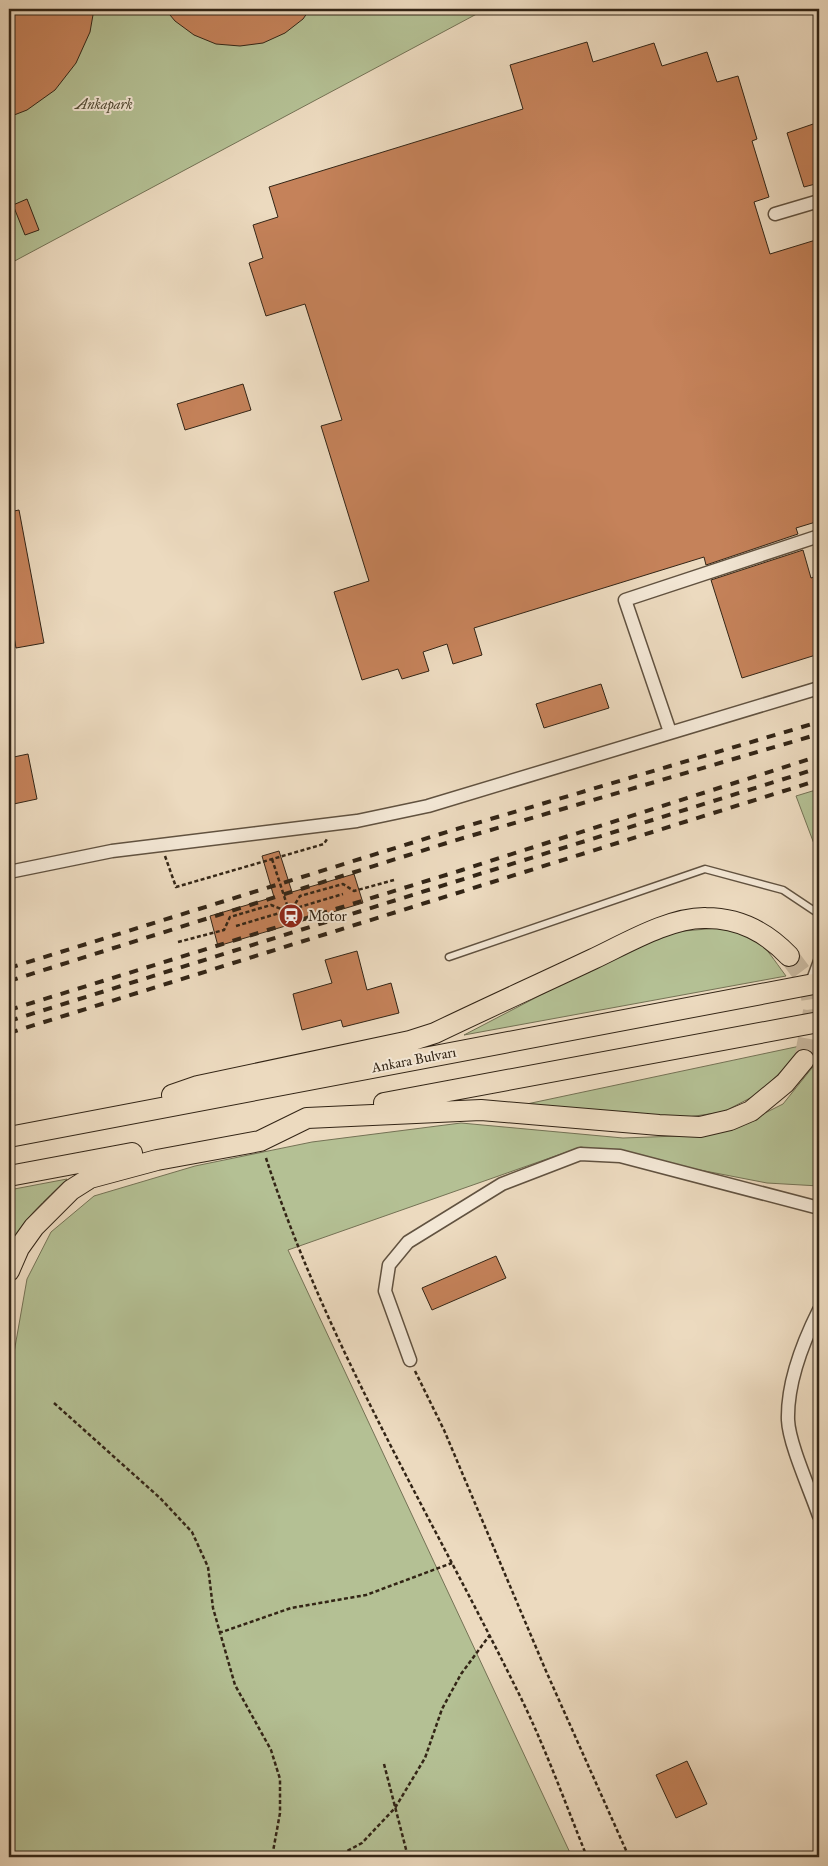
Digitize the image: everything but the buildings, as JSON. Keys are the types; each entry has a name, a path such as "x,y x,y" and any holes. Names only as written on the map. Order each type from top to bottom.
{"main road":[{"path":"115,1116 198,1086 410,1041 435,1033 635,939 686,920 704,918 736,921 764,934 789,956"},
{"name":"Ankara Bulvarı","path":"9,1137 814,984"},
{"path":"9,1176 819,1022"},
{"path":"9,1271 19,1248 34,1227 71,1190 90,1178 157,1160 260,1141 307,1118 480,1110 602,1121 700,1126 730,1120 751,1111 785,1083 804,1060"}],"street":[{"path":"775,214 819,201"},
{"path":"670,732 625,600 819,536"},
{"path":"9,872 112,851 356,820 428,806 819,688"},
{"path":"410,1360 385,1291 388,1265 408,1242 502,1184 580,1154 620,1156 819,1208"},
{"path":"819,1310 806,1336 792,1389 788,1421 797,1454 819,1516"}],"lane":[{"path":"449,957 705,869 783,890 819,914"},
{"path":"814,984 819,955"}],"path":[{"path":"160,844 176,887 324,844"},
{"path":"272,859 289,910"},
{"path":"289,910 300,896 343,884 354,891 394,880"},
{"path":"236,926 344,894"},
{"path":"178,942 224,930 230,917 271,904 289,910"},
{"path":"260,1141 283,1210 346,1358 516,1688 587,1857"},
{"path":"410,1360 444,1430 550,1680 629,1857"},
{"path":"54,1403 160,1498 192,1532 208,1567 213,1608 235,1685 272,1750 280,1779 280,1813 272,1857"},
{"path":"219,1632 291,1608 366,1594 452,1563"},
{"path":"336,1857 362,1843 395,1808 425,1758 447,1700 461,1674 489,1636"},
{"path":"384,1764 408,1857"}],"green space":[{"name":"Ankapark","path":"9,9 486,9 9,264"},
{"path":"819,789 819,857 796,796"},
{"path":"718,928 744,934 759,942 786,976 464,1035 585,972 673,932"},
{"path":"819,1042 819,1186 767,1183 581,1147 288,1250 572,1857 9,1857 9,1381 27,1279 51,1232 94,1196 195,1166 312,1142 461,1123 623,1138 706,1135 747,1122 783,1104 816,1063 795,1059 756,1095 723,1112 688,1117 620,1115 522,1105"},
{"path":"67,1179 27,1219 9,1247 9,1190"}],"tunnel":[{"path":"789,956 809,983 813,1011 804,1060"}],"railway":[{"path":"9,968 450,831 819,722"},
{"path":"9,981 453,841 819,734"},
{"path":"9,1010 462,870 819,756"},
{"path":"9,1021 819,768"},
{"path":"9,1033 819,780"}],"place":[{"name":"Motor","path":"291,916"}]}
